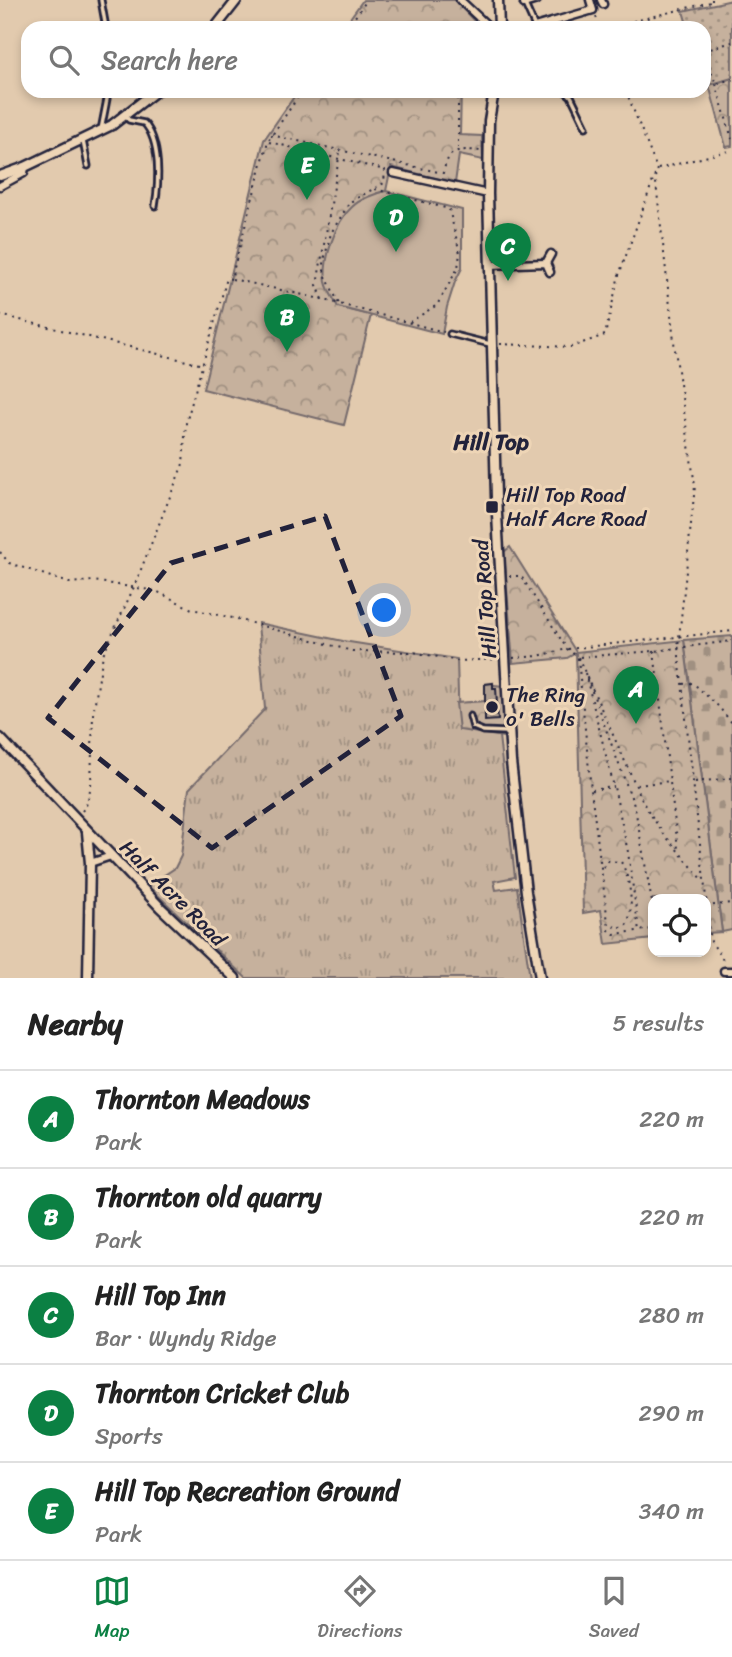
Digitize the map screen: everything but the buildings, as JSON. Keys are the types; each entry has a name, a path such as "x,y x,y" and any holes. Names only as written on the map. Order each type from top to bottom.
{"street":[{"path":"220,21 237,0"},
{"path":"460,0 482,21"},
{"path":"498,0 499,21"},
{"path":"524,2 537,0"},
{"path":"555,21 593,10 590,0"},
{"path":"0,176 25,167 101,130 127,115 148,98"},
{"name":"Hill Top Road","path":"493,98 489,121 488,194 496,497 509,732 526,892 540,978"},
{"path":"0,186 24,173 25,167"},
{"path":"393,173 488,194"},
{"path":"546,263 551,254"},
{"path":"489,265 546,263"},
{"path":"546,263 550,272"},
{"name":"Half Acre Road","path":"0,738 160,907 234,978"},
{"path":"87,832 90,863 88,978"},
{"path":"90,863 111,856"}],"lane":[{"path":"101,0 105,21"},
{"path":"524,2 532,21"},
{"path":"101,130 107,98"},
{"path":"572,98 586,127"},
{"path":"127,115 129,120 144,123 155,141 159,179 155,206"},
{"path":"82,139 88,166"},
{"path":"450,334 492,344"},
{"path":"470,716 473,727 482,731 509,732"}],"path":[{"path":"352,21 367,0"},
{"path":"633,21 718,0"},
{"path":"593,10 598,21"},
{"path":"711,50 732,42"},
{"path":"711,71 732,139"},
{"path":"716,84 732,79"},
{"path":"231,279 268,141 297,98"},
{"path":"458,98 458,149"},
{"path":"492,344 571,348 605,335 619,275 657,169 629,98"},
{"path":"271,135 443,173 450,155 458,149 489,151"},
{"path":"268,141 386,170 384,183 349,202 331,233 324,260 324,272 339,304"},
{"path":"657,169 732,150"},
{"path":"321,299 317,285 340,151"},
{"path":"655,174 675,350 695,486 678,647 705,894"},
{"path":"374,189 449,209 460,253 458,268 437,305 409,323"},
{"path":"76,819 86,806 91,786 93,715 103,654 134,587 183,464 186,423 227,278 321,299 450,334"},
{"path":"0,315 203,365"},
{"path":"0,552 9,563 69,583 93,581 156,591 192,609 352,651 413,652 458,661 538,656 567,649 732,631"},
{"path":"501,576 521,576 546,621 567,649 578,657 645,806 704,881"},
{"path":"578,657 732,641"},
{"path":"654,651 678,850"},
{"path":"578,657 591,790 610,930 614,934 648,930"},
{"path":"583,667 628,852 640,932"},
{"path":"583,667 635,808 650,894"},
{"path":"682,684 693,683 732,723"},
{"path":"693,782 732,778"},
{"path":"636,785 670,781"},
{"path":"591,790 614,787"},
{"path":"602,871 603,864 608,861 621,862 626,873 631,912 626,926 617,928 608,922"},
{"path":"711,905 732,903"},
{"path":"711,942 728,971"}],"highlighted area":[{"path":"325,516 401,716 212,848 48,718 171,563"}],"green space":[{"path":"363,0 454,0 474,21 348,21"},
{"path":"732,0 732,78 711,84 711,21 686,21 683,11"},
{"path":"732,78 732,146 726,147 711,84"},
{"path":"293,98 461,98 460,135 482,136 483,160 459,155 455,183 391,167 386,191 377,193 338,307 371,315 344,425 203,389 264,140"},
{"path":"386,191 462,210 462,268 447,307 442,334 338,307 328,289 326,263 340,222 359,201"},
{"path":"510,547 576,652 684,640 722,932 711,933 711,894 648,894 648,940 606,944 601,910 583,913 576,653 567,658 513,663 504,552"},
{"path":"258,623 343,641 457,659 459,729 499,736 515,877 494,881 496,890 517,887 530,978 246,978 148,886 175,868 181,856 189,789 265,709"},
{"path":"732,636 732,930 722,932 684,640"},
{"path":"485,684 503,686 504,737 459,730 456,703 485,701"}],"place":[{"name":"Hill Top Recreation Ground","path":"307,200"},
{"name":"Thornton Cricket Club","path":"396,252"},
{"name":"Hill Top Inn","path":"508,281"},
{"name":"Thornton old quarry","path":"287,352"},
{"name":"Hill Top Road Half Acre Road","path":"492,507"},
{"name":"The Ring o' Bells","path":"492,707"},
{"name":"Thornton Meadows","path":"636,724"}],"district":[{"name":"Hill Top","path":"491,442"}]}
